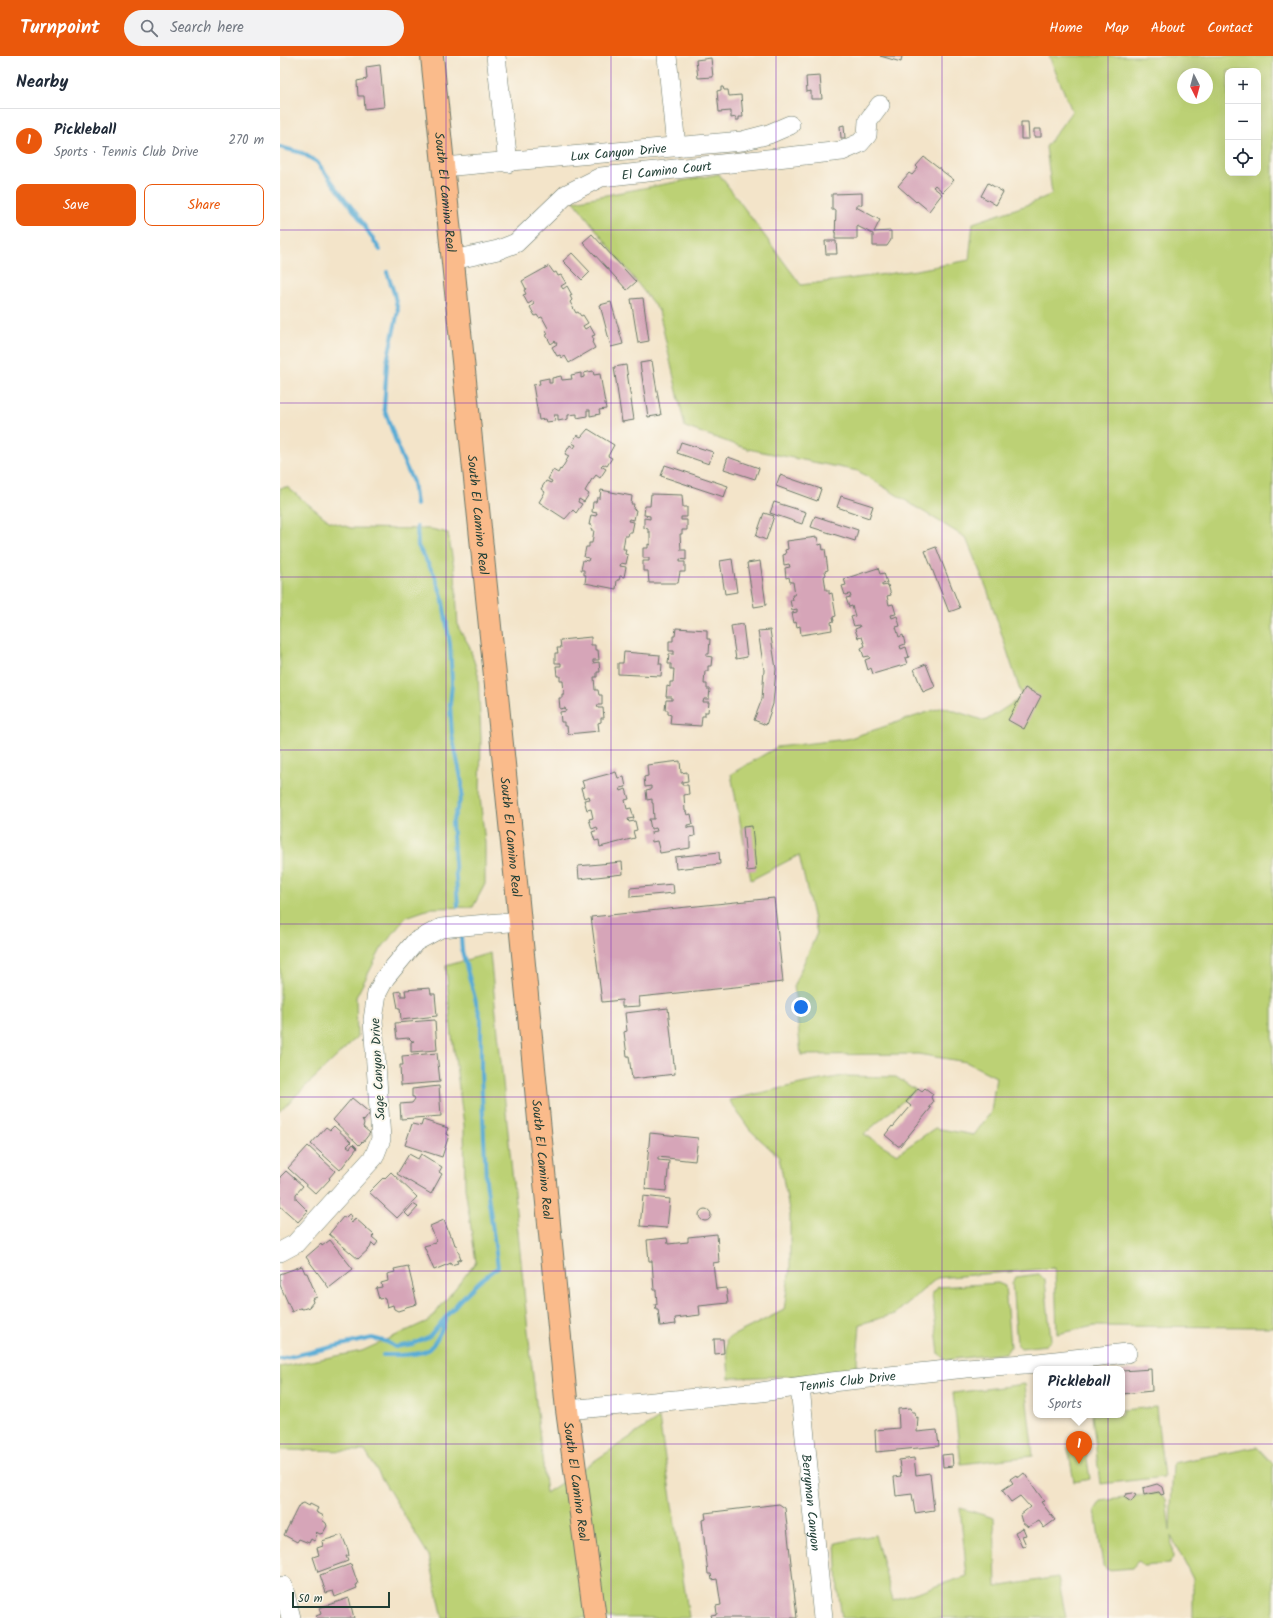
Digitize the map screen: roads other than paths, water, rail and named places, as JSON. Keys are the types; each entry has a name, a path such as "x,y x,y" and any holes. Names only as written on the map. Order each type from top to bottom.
{"main road":[{"name":"South El Camino Real","path":"432,56 520,921 567,1410 595,1618"}],"street":[{"path":"496,56 508,163"},
{"path":"668,56 676,148"},
{"name":"El Camino Court","path":"453,260 498,250 516,243 567,194 601,176 842,151 860,143 866,135 868,121 880,105"},
{"name":"Lux Canyon Drive","path":"443,167 508,163 742,141 768,134 790,124"},
{"name":"Sage Canyon Drive","path":"280,1252 295,1244 374,1157 381,1139 373,1020 377,993 385,978 415,942 441,928 520,921"},
{"name":"Tennis Club Drive","path":"567,1410 800,1387 831,1382 966,1368 1038,1363 1127,1353"},
{"name":"Berryman Canyon","path":"800,1387 823,1618"},
{"path":"283,1586 291,1618"}],"waterway":[{"path":"280,147 302,153 317,162 358,216 380,250"},
{"path":"387,272 398,311 387,362 384,408 402,458 413,482 416,505"},
{"path":"417,527 418,546 435,576 442,596 450,644 452,684 450,704 452,735 462,783 462,795 452,823 458,906"},
{"path":"280,1359 372,1338 387,1342 395,1347 413,1344 430,1336 460,1300 482,1279 498,1267 486,1181 481,1073 481,1020 462,951 461,937"},
{"path":"383,1355 407,1355 420,1353 429,1349 434,1343 446,1319"}],"place":[{"name":"Pickleball","path":"1079,1464"}]}
